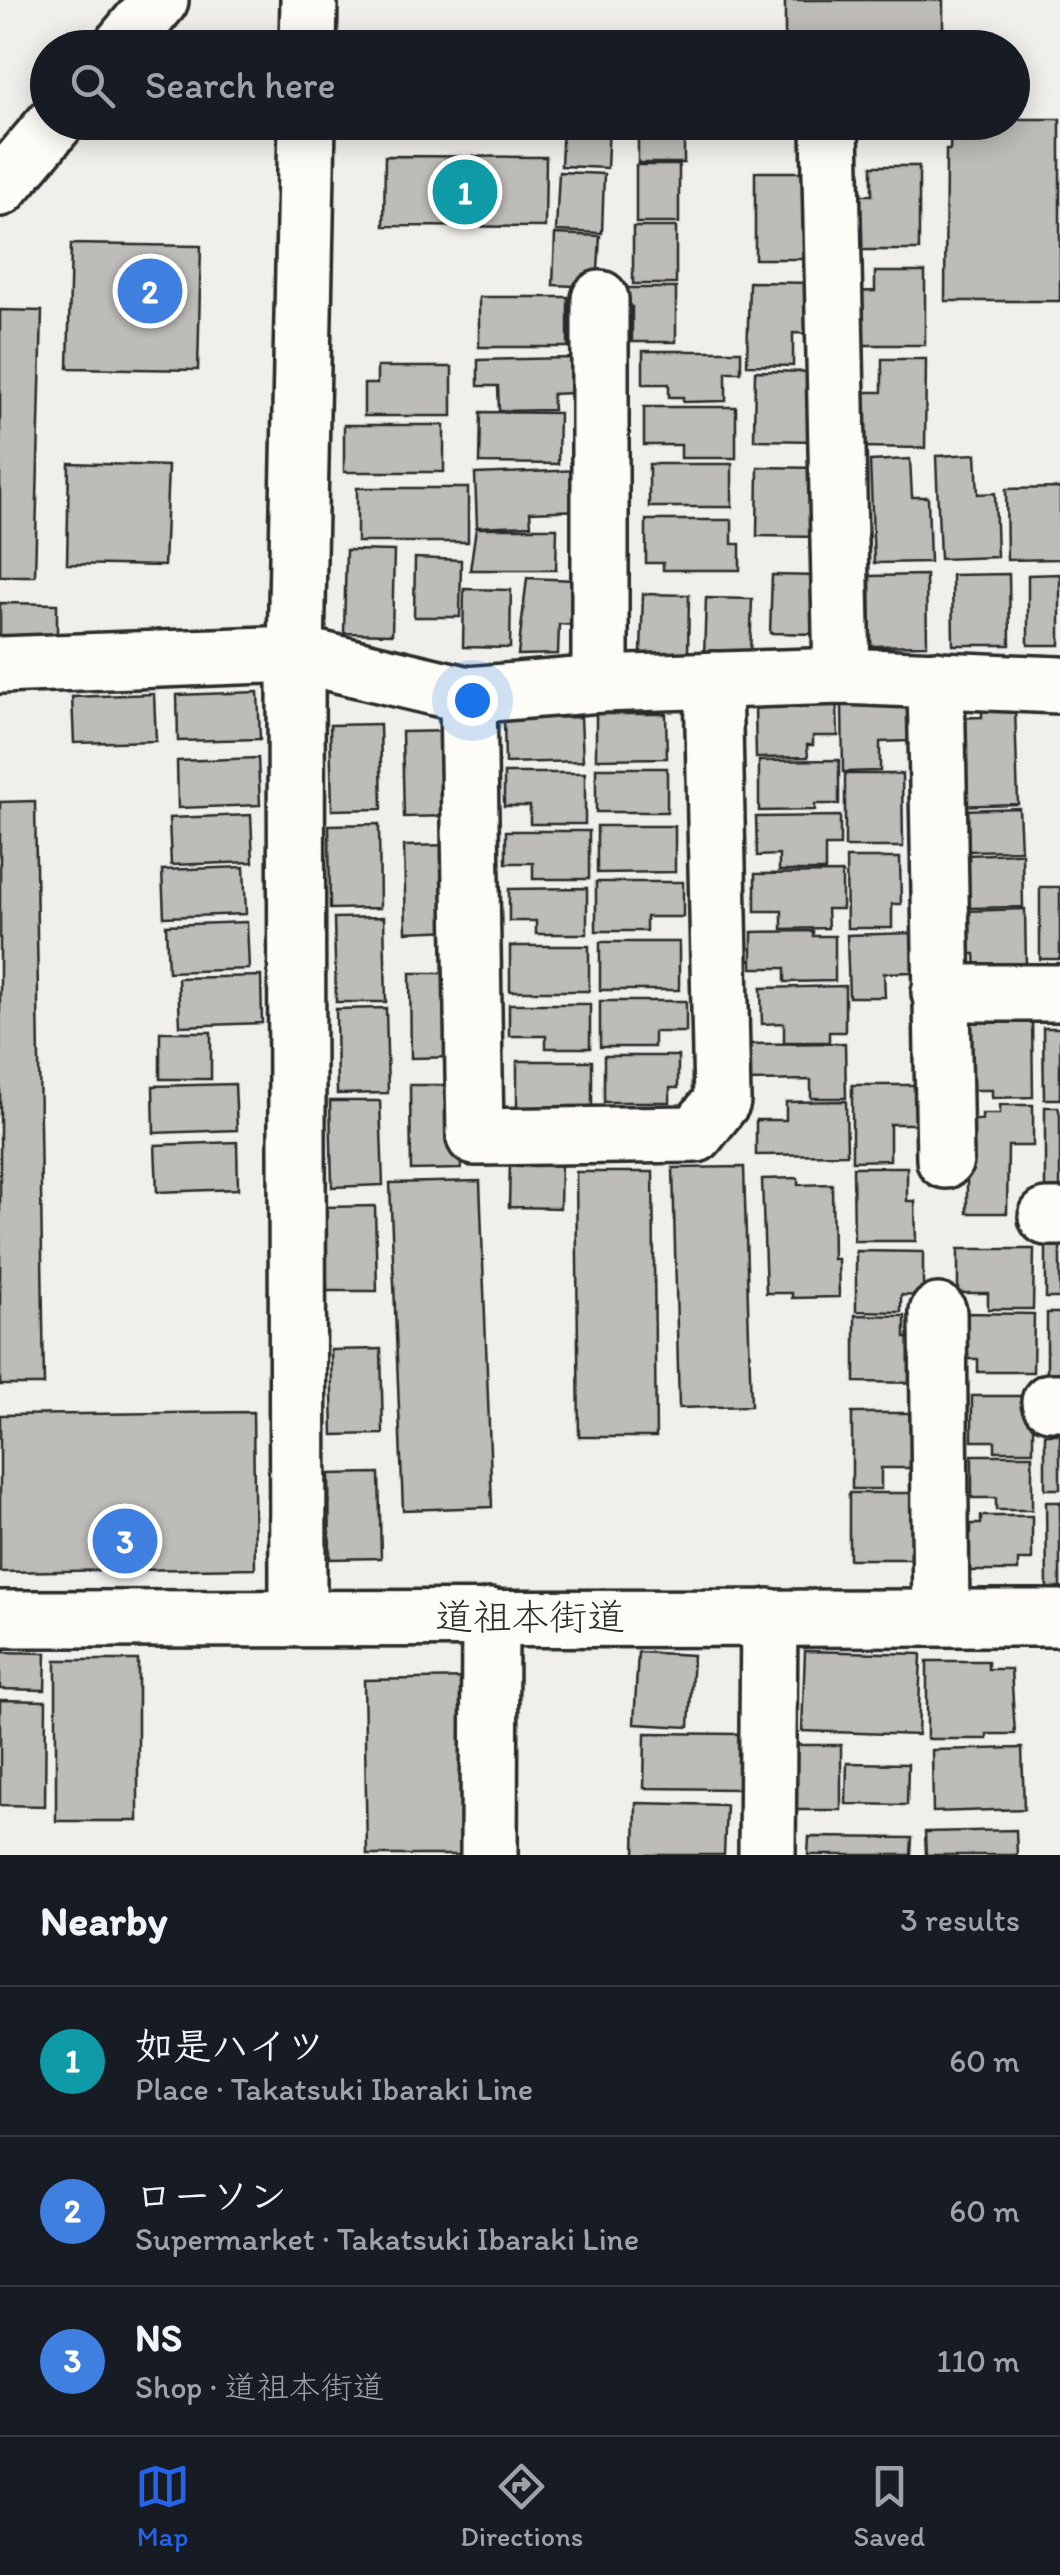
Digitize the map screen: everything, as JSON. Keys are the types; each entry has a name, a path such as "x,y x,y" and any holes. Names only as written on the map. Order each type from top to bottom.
{"street":[{"path":"135,30 160,0"},
{"path":"309,30 310,0"},
{"path":"0,188 41,140"},
{"path":"298,1618 296,654 307,140"},
{"path":"830,140 842,676"},
{"path":"600,299 600,684"},
{"path":"0,665 296,654 468,695 600,684 842,676 1060,685"},
{"path":"936,679 944,1160"},
{"path":"468,695 475,1137 696,1134 722,1101 713,680"},
{"path":"940,993 1060,993"},
{"path":"938,1312 941,1617"},
{"path":"489,1855 490,1617"},
{"path":"767,1855 768,1617"},
{"name":"道祖本街道","path":"0,1618 1060,1619"}],"building":[{"path":"785,0 943,0 943,30 785,30"},
{"path":"1030,119 1060,119 1060,301 945,301 946,150 950,150 950,140 1030,140"},
{"path":"562,140 608,140 607,168 561,166"},
{"path":"638,140 684,140 684,163 638,163"},
{"path":"385,156 546,157 545,227 384,226"},
{"path":"636,165 679,165 679,223 636,223"},
{"path":"872,166 919,166 919,250 854,250 854,195 872,195"},
{"path":"559,172 604,174 602,233 556,231"},
{"path":"755,172 817,172 817,259 755,259"},
{"path":"633,227 676,227 676,284 633,284"},
{"path":"555,234 600,236 597,287 553,285"},
{"path":"71,244 201,246 198,370 68,368"},
{"path":"875,272 925,272 925,345 850,345 850,292 875,291"},
{"path":"749,282 814,283 814,334 793,333 793,366 747,365"},
{"path":"625,288 676,288 676,342 632,342 632,307 625,307"},
{"path":"479,297 568,297 568,347 479,347"},
{"path":"0,310 42,311 35,576 0,576"},
{"path":"643,351 741,351 741,372 726,372 726,401 683,402 683,397 669,397 669,384 643,384"},
{"path":"573,358 573,393 552,394 553,410 499,411 498,386 478,386 478,360"},
{"path":"882,359 926,359 925,448 858,447 859,392 882,392"},
{"path":"377,367 452,367 452,416 364,416 364,384 377,384"},
{"path":"755,371 818,372 817,441 754,440"},
{"path":"644,407 736,407 736,458 681,458 681,445 644,445"},
{"path":"481,412 559,413 558,464 480,463"},
{"path":"344,425 444,425 444,472 344,472"},
{"path":"976,454 978,494 995,493 997,557 940,559 936,456"},
{"path":"910,459 912,497 928,497 930,562 874,563 870,461"},
{"path":"69,463 168,466 164,566 67,564"},
{"path":"649,464 732,464 732,507 649,507"},
{"path":"758,467 821,468 820,537 757,536"},
{"path":"581,470 583,510 530,512 531,525 477,527 475,474"},
{"path":"357,488 468,488 468,542 357,542"},
{"path":"1060,488 1060,559 1007,560 1006,489"},
{"path":"646,520 732,520 732,544 740,544 740,570 663,570 663,563 646,563"},
{"path":"476,528 557,528 556,570 470,570"},
{"path":"346,550 394,551 392,634 344,633"},
{"path":"415,558 461,560 460,617 414,617"},
{"path":"1009,574 1010,645 953,645 952,575"},
{"path":"1060,574 1060,645 1028,645 1028,575"},
{"path":"772,575 819,576 817,634 770,633"},
{"path":"926,575 927,645 871,646 870,576"},
{"path":"527,578 575,580 573,625 559,624 558,654 518,655"},
{"path":"464,589 511,590 510,648 463,647"},
{"path":"643,594 689,595 688,654 641,653"},
{"path":"706,598 752,599 750,658 704,656"},
{"path":"0,603 57,604 57,647 0,647"},
{"path":"258,692 260,739 178,741 177,695"},
{"path":"154,694 156,741 74,743 72,697"},
{"path":"837,704 838,736 813,736 813,745 807,745 808,757 756,758 755,705"},
{"path":"842,705 907,705 908,741 880,742 880,771 843,772"},
{"path":"1015,708 1018,804 953,806 951,718 982,717 982,709"},
{"path":"596,714 666,714 667,758 596,759"},
{"path":"581,717 583,761 505,763 504,719"},
{"path":"380,724 382,809 332,810 330,725"},
{"path":"453,731 454,816 404,817 402,732"},
{"path":"258,758 260,805 178,808 177,761"},
{"path":"839,760 839,804 815,804 815,810 759,811 759,761"},
{"path":"596,768 667,768 667,812 596,812"},
{"path":"504,773 585,773 585,824 530,824 530,806 504,806"},
{"path":"845,774 902,774 903,847 845,847"},
{"path":"35,801 44,1385 0,1385 0,802"},
{"path":"1019,808 1021,850 965,851 964,810"},
{"path":"251,815 253,862 171,865 169,818"},
{"path":"840,816 840,846 825,846 825,871 779,871 779,855 757,856 756,817"},
{"path":"379,824 380,908 330,909 329,825"},
{"path":"597,826 675,826 675,872 597,873"},
{"path":"506,831 589,831 589,879 533,879 533,863 506,863"},
{"path":"454,845 456,930 406,932 404,846"},
{"path":"1022,853 1023,907 966,908 965,855"},
{"path":"846,858 900,858 901,904 892,904 892,928 847,928"},
{"path":"244,867 246,914 164,917 162,870"},
{"path":"842,873 842,909 827,909 828,928 782,929 782,911 755,911 755,874"},
{"path":"596,882 683,882 683,917 646,917 646,931 596,931"},
{"path":"1040,887 1060,887 1060,959 1040,959"},
{"path":"587,888 587,934 536,934 536,921 509,921 509,889"},
{"path":"1025,909 1026,968 976,970 975,954 967,954 966,911"},
{"path":"384,917 386,1002 336,1002 334,918"},
{"path":"247,922 249,969 168,972 166,925"},
{"path":"813,931 813,936 835,936 835,981 785,982 785,968 752,968 752,932"},
{"path":"912,933 913,972 884,973 885,997 849,997 847,935"},
{"path":"600,942 679,942 679,990 600,990"},
{"path":"510,946 589,946 589,991 510,991"},
{"path":"410,973 460,973 461,1057 411,1058"},
{"path":"261,976 262,1023 180,1026 178,978"},
{"path":"845,986 845,1032 829,1032 829,1042 784,1042 784,1023 762,1024 761,988"},
{"path":"600,1001 686,1001 686,1032 654,1032 654,1047 600,1047"},
{"path":"509,1004 590,1004 590,1048 546,1048 546,1036 509,1036"},
{"path":"386,1008 388,1093 337,1094 336,1009"},
{"path":"963,1016 1032,1016 1033,1097 992,1098 992,1090 964,1090"},
{"path":"1043,1028 1060,1028 1060,1099 1044,1099"},
{"path":"160,1032 211,1032 211,1079 160,1079"},
{"path":"845,1043 846,1098 811,1098 811,1080 748,1081 747,1044"},
{"path":"604,1056 678,1056 678,1088 670,1088 670,1102 604,1102"},
{"path":"517,1061 592,1061 592,1109 517,1109"},
{"path":"235,1084 237,1130 154,1133 153,1086"},
{"path":"410,1085 460,1085 461,1169 411,1170"},
{"path":"852,1085 918,1085 918,1124 890,1124 890,1160 852,1161"},
{"path":"330,1101 380,1101 383,1185 332,1187"},
{"path":"846,1101 847,1154 756,1155 756,1120 786,1120 786,1102"},
{"path":"1000,1105 1033,1105 1033,1146 1008,1146 1007,1213 967,1213 967,1120 982,1120 982,1114 1000,1114"},
{"path":"1045,1107 1058,1107 1060,1115 1060,1191 1045,1191"},
{"path":"237,1142 238,1189 157,1192 155,1145"},
{"path":"510,1161 561,1162 560,1208 509,1207"},
{"path":"744,1167 751,1406 679,1408 673,1168"},
{"path":"853,1167 907,1167 907,1201 915,1201 916,1241 854,1241"},
{"path":"576,1172 653,1172 656,1437 579,1437"},
{"path":"798,1178 798,1185 832,1184 833,1259 838,1259 839,1297 792,1298 792,1293 766,1293 762,1179"},
{"path":"480,1181 492,1507 403,1510 390,1183"},
{"path":"375,1206 377,1291 327,1291 325,1207"},
{"path":"1046,1233 1060,1233 1060,1298 1046,1298"},
{"path":"958,1249 1034,1249 1033,1309 988,1309 988,1293 958,1293"},
{"path":"856,1251 923,1252 923,1296 901,1295 901,1312 856,1311"},
{"path":"965,1313 1034,1314 1033,1372 978,1372 978,1359 965,1359"},
{"path":"1047,1313 1060,1313 1060,1383 1047,1383"},
{"path":"855,1315 905,1316 905,1338 922,1338 921,1383 855,1382"},
{"path":"381,1349 383,1434 333,1435 331,1350"},
{"path":"972,1396 1033,1396 1033,1451 995,1451 995,1441 972,1441"},
{"path":"253,1412 255,1568 0,1572 0,1415"},
{"path":"852,1413 912,1413 912,1468 881,1468 881,1489 852,1489"},
{"path":"1045,1434 1060,1434 1060,1489 1045,1489"},
{"path":"972,1455 1032,1455 1032,1510 996,1510 996,1498 972,1498"},
{"path":"379,1473 381,1558 330,1559 329,1474"},
{"path":"849,1493 915,1493 915,1559 849,1559"},
{"path":"1046,1502 1060,1502 1060,1588 1047,1588"},
{"path":"981,1516 1032,1516 1032,1560 1018,1560 1018,1571 967,1571 967,1533 971,1533 971,1524 981,1524"},
{"path":"805,1651 921,1654 918,1735 802,1731"},
{"path":"0,1652 46,1653 45,1690 0,1689"},
{"path":"638,1652 693,1655 689,1727 634,1724"},
{"path":"56,1660 138,1660 138,1821 56,1821"},
{"path":"927,1661 988,1661 988,1669 1011,1669 1015,1734 987,1734 987,1739 927,1739"},
{"path":"472,1678 476,1855 367,1855 364,1680"},
{"path":"0,1700 46,1701 45,1806 0,1805"},
{"path":"645,1733 739,1734 739,1789 644,1788"},
{"path":"793,1745 841,1745 841,1810 793,1810"},
{"path":"1022,1748 1024,1809 933,1812 932,1750"},
{"path":"847,1763 908,1764 907,1805 846,1804"},
{"path":"636,1803 726,1805 724,1855 635,1855"},
{"path":"1016,1830 1017,1855 926,1855 925,1832"},
{"path":"809,1837 912,1838 911,1855 808,1855"}],"place":[{"name":"如是ハイツ","path":"465,192"},
{"name":"ローソン","path":"150,291"},
{"name":"NS","path":"125,1541"}]}
